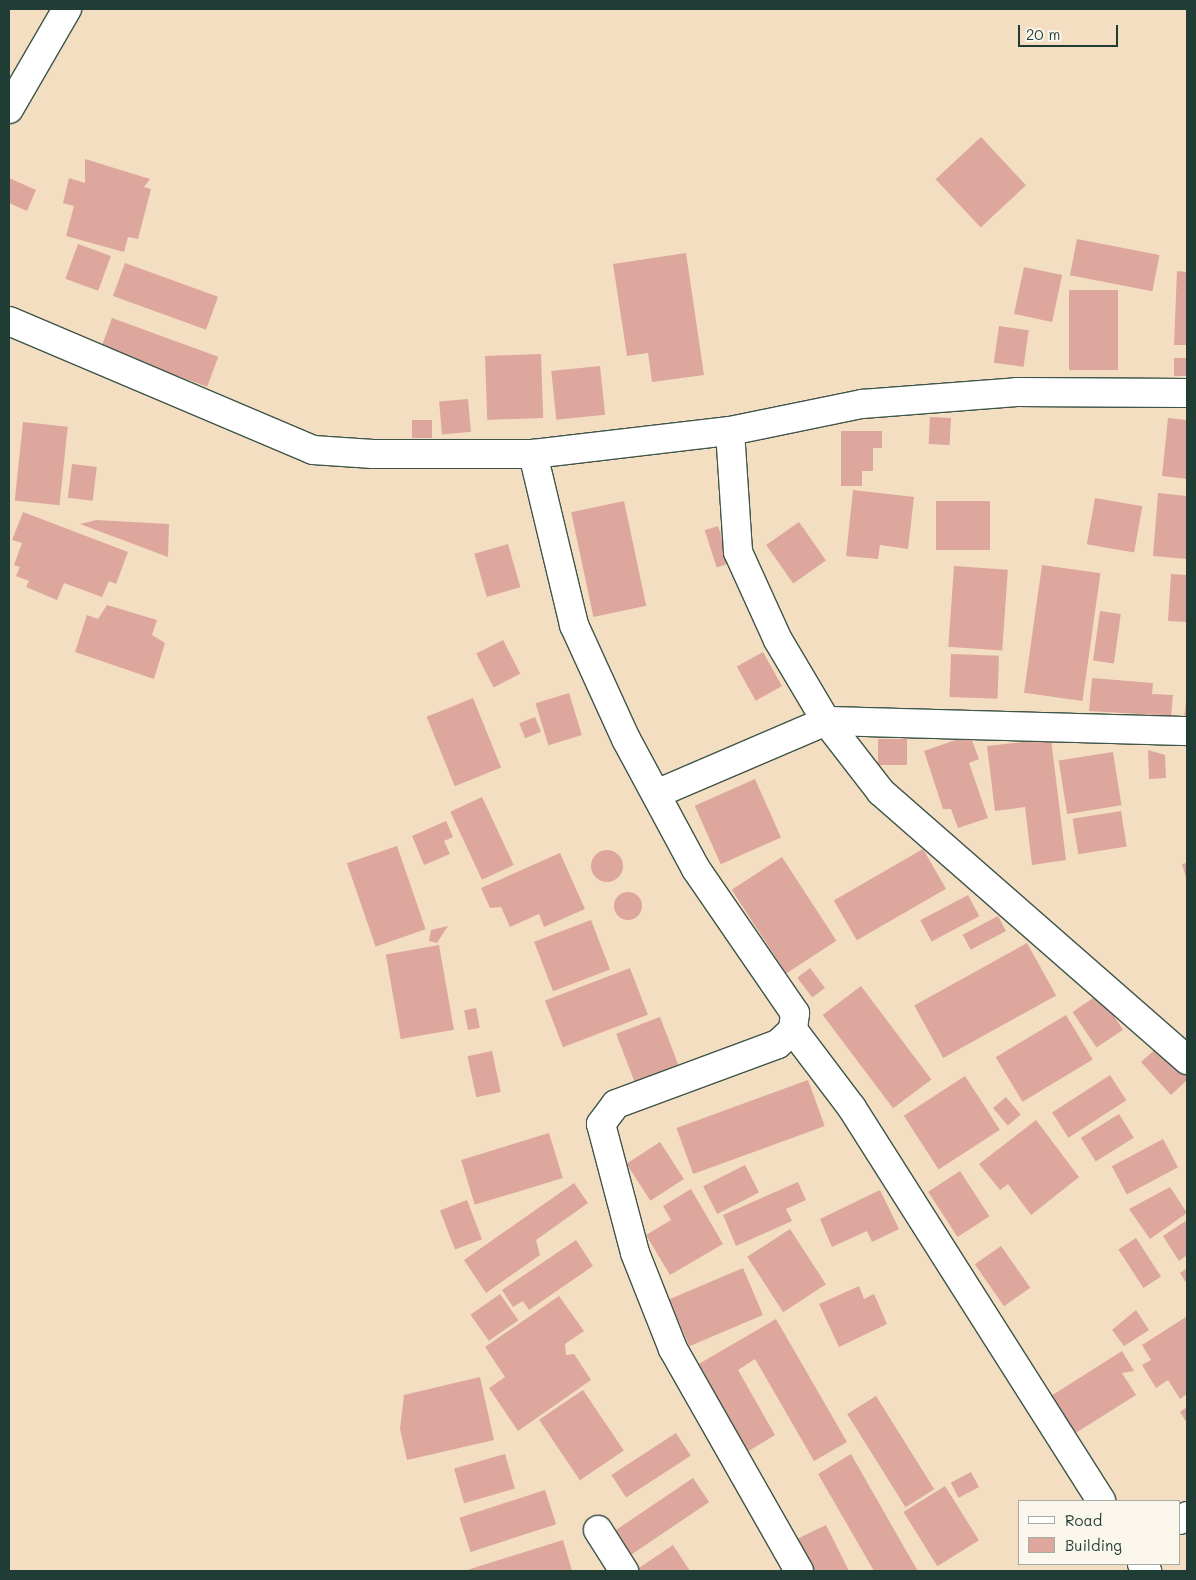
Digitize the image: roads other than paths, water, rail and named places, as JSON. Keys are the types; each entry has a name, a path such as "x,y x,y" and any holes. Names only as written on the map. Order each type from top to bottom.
{"street":[{"path":"9,108 67,9"},
{"path":"9,321 313,450 373,454 533,454 730,431 862,404 1017,392 1187,393"},
{"path":"730,431 738,552 778,640 826,721 881,792 1187,1060"},
{"path":"533,454 574,625 656,794 696,869 795,1013 793,1030 778,1044 616,1104 601,1124 635,1253 673,1349 799,1571"},
{"path":"656,794 826,721 1187,732"},
{"path":"793,1030 862,1123 1100,1500"},
{"path":"598,1530 624,1571"}]}
